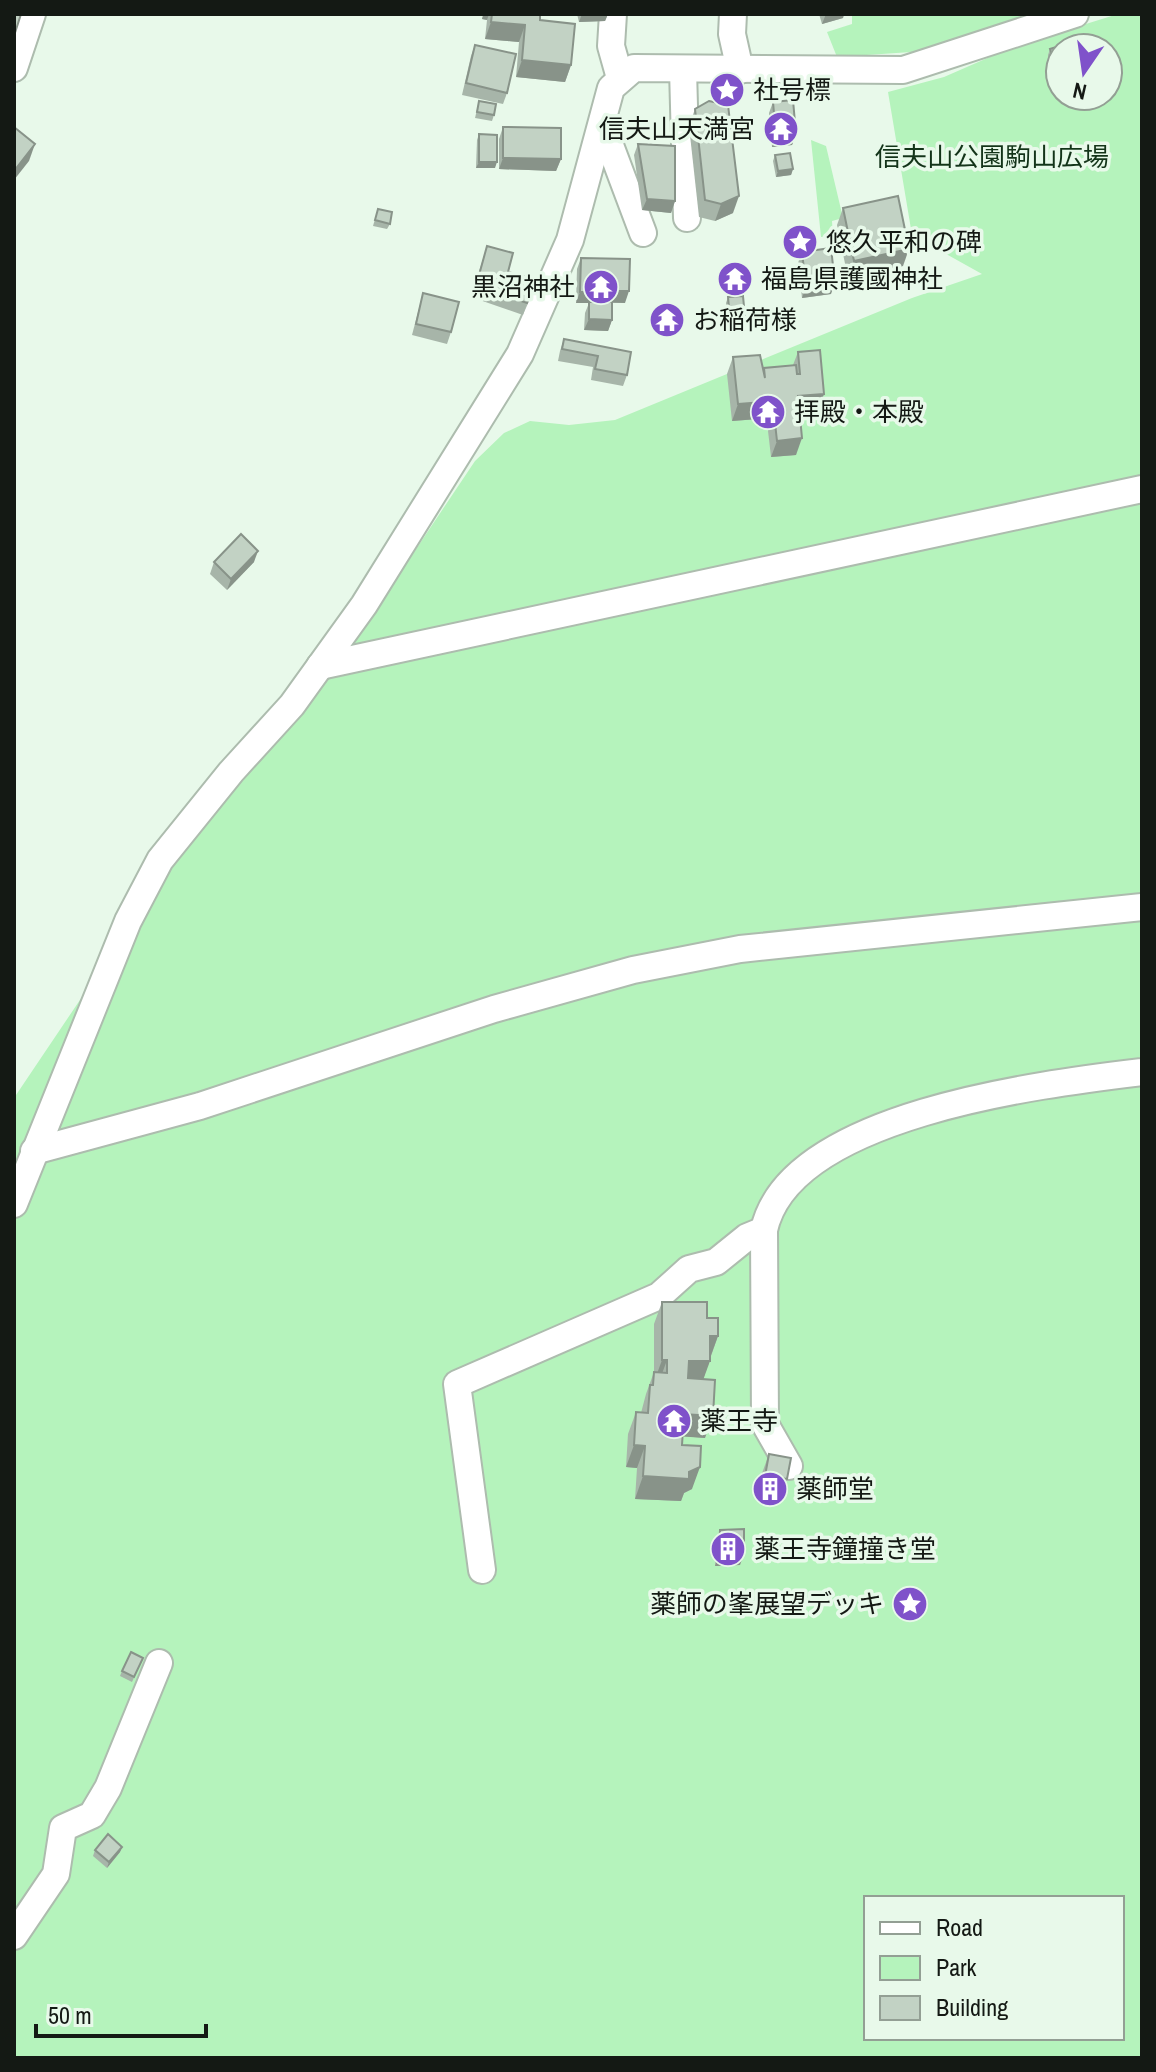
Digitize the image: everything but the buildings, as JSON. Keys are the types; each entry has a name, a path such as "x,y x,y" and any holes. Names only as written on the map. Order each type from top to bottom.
{"street":[{"path":"14,68 32,14"},
{"path":"613,14 611,46 620,78"},
{"path":"733,14 732,34 740,70"},
{"path":"14,1204 128,921 160,860 231,772 292,705 364,605 520,354 570,240 611,88 634,68 903,70 1075,14"},
{"path":"683,69 687,218"},
{"path":"602,124 643,233"},
{"path":"320,666 1142,489"},
{"path":"34,1151 200,1106 494,1009 633,970 740,949 1142,907"},
{"path":"789,1466 765,1424 764,1230 768,1208 805,1165 835,1147 902,1120 977,1097 1142,1072"},
{"path":"482,1570 457,1384 659,1296 689,1269 716,1262 747,1237 764,1230"},
{"path":"14,1936 56,1874 63,1828 92,1815 108,1788 159,1663"}],"green space":[{"path":"852,14 1038,14 926,51 837,57 827,32 852,24"},
{"name":"信夫山公園駒山広場","path":"1118,14 1142,14 1142,2058 14,2058 14,1098 195,829 302,708 396,579 475,461 504,433 530,421 569,425 615,420 912,298 982,274 912,235 888,92 944,77 1015,46 1044,37 1044,112 1124,112 1124,32 1060,32"},
{"path":"811,140 826,146 843,218 832,221 833,236 821,237"}],"place":[{"name":"社号標","path":"727,90"},
{"name":"信夫山天満宮","path":"781,129"},
{"name":"悠久平和の碑","path":"800,242"},
{"name":"福島県護國神社","path":"735,279"},
{"name":"黒沼神社","path":"601,287"},
{"name":"お稲荷様","path":"667,320"},
{"name":"拝殿・本殿","path":"768,412"},
{"name":"薬王寺","path":"674,1421"},
{"name":"薬師堂","path":"770,1489"},
{"name":"薬王寺鐘撞き堂","path":"728,1549"},
{"name":"薬師の峯展望デッキ","path":"910,1604"}]}
